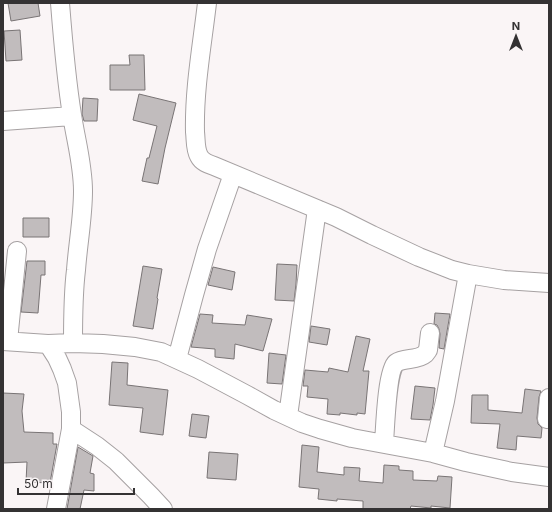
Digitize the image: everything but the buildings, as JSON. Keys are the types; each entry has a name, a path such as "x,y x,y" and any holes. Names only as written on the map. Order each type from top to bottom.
{"street":[{"path":"56,509 71,429 71,412 67,383 57,358 73,306 75,270 83,208 81,161 63,116 64,54 60,3"},
{"path":"207,3 195,124 196,149 200,157 205,162 336,217 372,235 452,270 504,280 549,283"},
{"path":"3,121 63,116"},
{"path":"177,359 206,249 233,174"},
{"path":"288,416 316,209"},
{"path":"18,251 6,341 103,344 136,347 162,352 198,369 274,410 302,423 320,429 352,438 433,453 512,472 549,477"},
{"path":"433,453 468,274"},
{"path":"384,443 388,386 392,367 402,360 418,358 426,354 428,350 430,333"},
{"path":"547,419 549,398"},
{"path":"71,429 97,446 116,461 163,509"}]}
